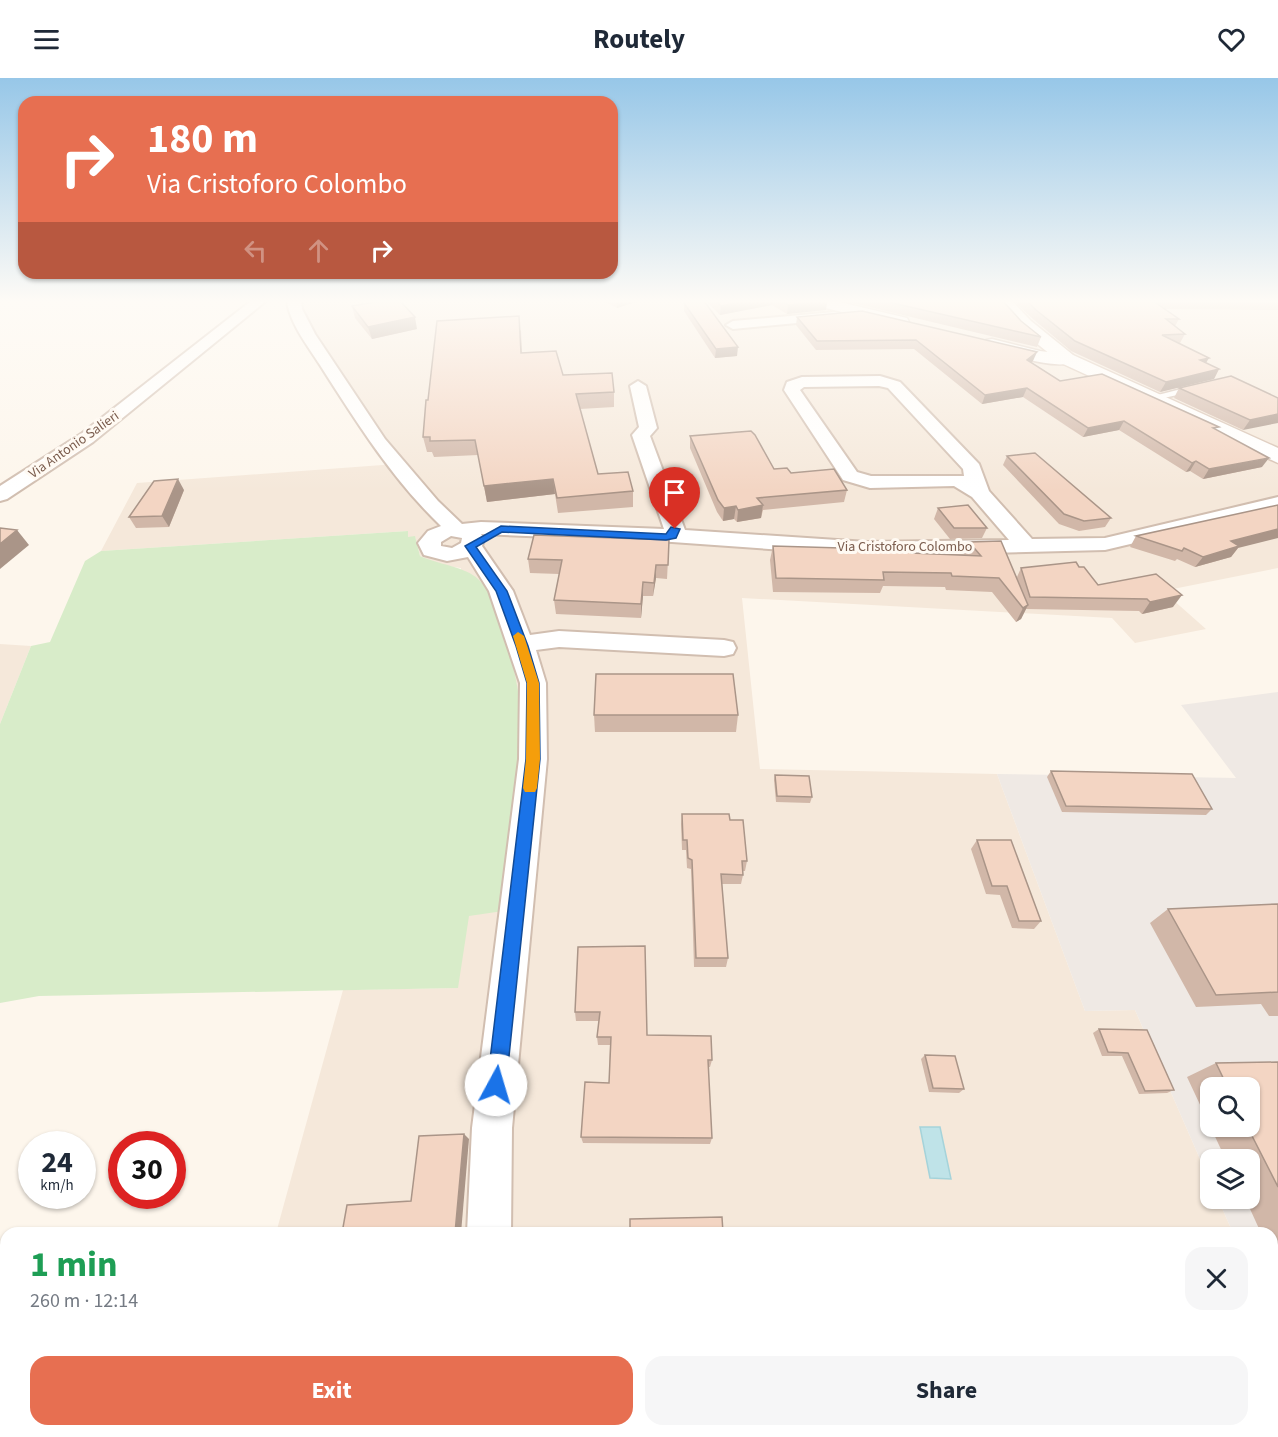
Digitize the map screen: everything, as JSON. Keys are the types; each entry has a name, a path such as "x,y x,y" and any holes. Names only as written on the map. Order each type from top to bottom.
{"main road":[{"path":"1082,364 1278,456"}],"street":[{"name":"Via Antonio Salieri","path":"0,495 96,432 180,364"},
{"path":"328,364 378,442 431,506 465,537 501,591 533,683 533,759 492,1128 489,1227"},
{"path":"977,483 952,478 870,482 856,480 850,476 792,390 793,386 802,382 880,381 894,385 972,468 977,483 1026,545"},
{"path":"638,386 648,428 641,435 675,529 672,536"},
{"name":"Via Cristoforo Colombo","path":"436,547 445,531 465,537 501,529 672,536 867,549 1105,544 1278,503"},
{"path":"431,506 436,547 491,576"},
{"path":"522,646 538,641 559,639 724,648"}],"lane":[{"path":"1150,398 1208,385"}],"shaded area":[{"path":"331,364 1278,364 1278,568 1163,591 1206,629 1135,643 1112,618 742,598 760,769 997,774 1085,1011 1135,1010 1200,1159 1200,1209 1222,1209 1230,1227 278,1227 343,990 458,988 461,568 439,565 420,556 415,537 407,537 408,531 101,551 137,483 396,464"},
{"path":"0,644 31,646 0,724"},
{"path":"1278,692 1278,1227 1230,1227 1222,1209 1260,1209 1260,1149 1200,1149 1200,1159 1135,1010 1085,1011 997,774 1236,778 1181,705"}],"green space":[{"path":"408,531 408,537 415,536 420,556 466,571 478,579 487,590 497,611 509,652 521,712 519,786 503,911 469,916 458,988 39,996 0,1003 0,724 31,646 50,642 85,561 101,551"}],"water":[{"path":"920,1127 940,1127 951,1179 930,1178"}],"building":[{"path":"432,364 560,364 563,375 612,373 614,392 576,394 598,474 628,472 633,491 557,498 553,479 484,486 475,440 430,441 430,437 423,437 426,400 428,400"},
{"path":"947,364 1034,364 1060,381 1102,374 1219,427 1213,428 1269,458 1209,469 1196,461 1192,463 1124,421 1088,428 1027,388 985,395"},
{"path":"1127,364 1209,364 1219,369 1166,382"},
{"path":"1231,376 1278,398 1278,414 1250,420 1179,388"},
{"path":"751,431 774,469 787,468 791,473 834,469 847,490 757,498 763,505 738,510 736,506 724,508 718,500 690,436"},
{"path":"1035,453 1111,518 1084,521 1064,514 1007,456"},
{"path":"178,479 162,516 129,517 154,481"},
{"path":"968,505 987,528 954,528 938,508"},
{"path":"1278,505 1278,529 1231,541 1239,546 1203,557 1184,548 1182,551 1136,536"},
{"path":"0,528 17,530 0,544"},
{"path":"534,535 669,540 668,565 656,565 654,583 643,582 641,604 554,600 562,560 528,559"},
{"path":"1001,541 1028,605 1023,608 999,578 952,576 951,573 883,572 884,580 776,578 773,546 910,550 911,553 981,556 969,542"},
{"path":"1076,562 1079,567 1084,567 1098,585 1156,574 1182,595 1150,602 1147,599 1030,597 1021,568"},
{"path":"596,674 733,674 738,715 594,715"},
{"path":"1051,771 1192,774 1212,809 1066,806"},
{"path":"775,775 809,776 812,797 777,796"},
{"path":"682,814 729,814 730,820 743,820 747,861 742,861 743,875 721,874 728,958 696,958 692,860 688,858 687,840 683,840"},
{"path":"977,840 1011,840 1041,921 1019,921 1007,886 992,886"},
{"path":"1278,904 1278,992 1216,995 1168,909"},
{"path":"645,946 647,1035 711,1036 712,1060 708,1060 712,1138 581,1137 585,1082 609,1083 611,1037 597,1037 600,1012 575,1012 578,947"},
{"path":"1099,1029 1147,1030 1174,1090 1145,1091 1128,1053 1108,1052"},
{"path":"925,1055 955,1056 964,1089 933,1088"},
{"path":"1278,1062 1278,1187 1253,1137 1260,1137 1260,1077 1223,1077 1216,1063"},
{"path":"464,1134 456,1227 343,1227 347,1205 411,1201 419,1136"},
{"path":"722,1217 723,1227 630,1227 630,1219"}],"slow traffic":[{"path":"518,636 533,683 533,759 530,788"}],"route":[{"path":"496,1085 533,759 533,683 501,591 471,546 501,529 666,537 672,536 675,529"}]}
